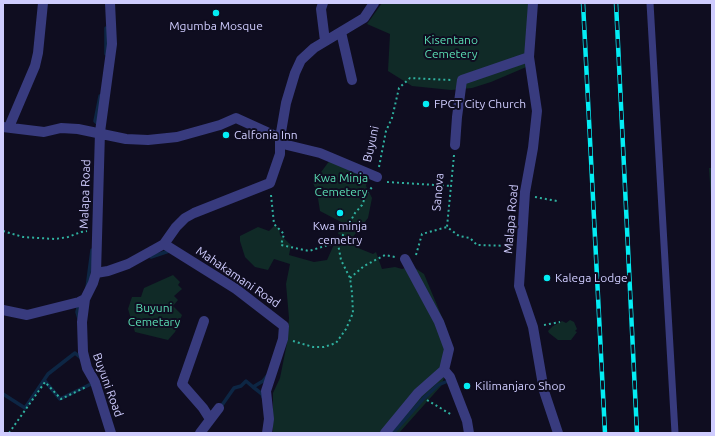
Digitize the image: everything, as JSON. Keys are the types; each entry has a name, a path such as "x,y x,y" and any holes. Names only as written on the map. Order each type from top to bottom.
{"street":[{"path":"43,3 38,53 35,66 6,127 44,132 62,128 100,132 126,139 148,140 177,137 220,125 236,118 280,138 288,145 320,153 377,180"},
{"name":"Malapa Road","path":"85,298 94,283 96,273 100,132 112,44 110,3"},
{"path":"324,3 321,9 325,41"},
{"path":"96,273 108,271 128,264 164,244 185,218 270,183 280,154 280,138 286,103 295,73 301,60 325,41 364,18 374,3"},
{"name":"Malapa Road","path":"533,3 529,56 537,111 533,148 525,192 519,286 533,326 544,391 558,433"},
{"path":"341,32 352,80"},
{"path":"455,145 462,80 529,56"},
{"name":"Mahakamani Road","path":"164,244 236,289 280,321 284,326 283,338"},
{"path":"385,433 418,393 444,370 449,345 409,260"},
{"path":"3,310 27,315 79,302 85,298"},
{"name":"Buyuni Road","path":"85,298 82,322 83,352 87,368 95,382 111,433"},
{"path":"204,321 182,384 210,419"},
{"path":"267,433 269,419 266,391 283,338"},
{"path":"444,370 450,378 467,421 469,433"},
{"path":"200,433 219,408"}],"lane":[{"path":"650,3 676,433"}],"path":[{"name":"Buyuni","path":"338,244 355,213 362,205 367,193 377,180 381,150 399,88 410,78 462,80"},
{"name":"Sanova","path":"455,145 447,227 459,236 470,238 477,245 521,246"},
{"path":"377,180 451,186"},
{"path":"270,183 274,224 284,234 281,244 309,251 328,244 338,244 341,260 350,278 352,293 353,314 346,329 336,343 320,348 283,338"},
{"path":"525,192 533,196 557,201"},
{"path":"350,278 364,266 385,255 409,260 417,255 422,234 447,227"},
{"path":"3,231 23,236 55,239 68,237 81,232 96,233"},
{"path":"533,326 560,322"},
{"path":"10,433 45,382 58,397 62,399 95,382"},
{"path":"418,393 444,412 467,421"}],"green space":[{"name":"Kisentano Cemetery","path":"382,3 534,3 531,65 491,82 472,88 451,90 412,86 388,71 390,34 367,24"},
{"name":"Kwa Minja Cemetery","path":"330,160 368,177 366,186 372,198 368,218 352,238 338,234 341,222 320,211 317,192 313,183"},
{"path":"709,168 712,168 712,213"},
{"path":"274,226 279,228 280,235 291,245 289,255 314,262 327,260 336,240 343,238 358,248 373,254 376,252 382,269 395,267 402,269 412,266 424,274 447,329 450,363 441,386 399,433 273,433 273,393 280,378 287,343 289,318 286,284 290,264 274,259 268,270 255,267 245,257 240,236 258,227 269,231"},
{"name":"Buyuni Cemetary","path":"173,275 180,282 178,285 182,289 174,296 178,300 173,306 182,315 175,332 168,340 135,332 128,309 132,297 141,297 144,288"},
{"path":"570,320 574,322 577,329 575,331 577,332 571,340 558,340 549,333 548,331 553,326 562,321 566,323"}],"waterway":[{"path":"106,28 106,54"},
{"path":"99,125 95,121 100,96"},
{"path":"87,288 92,250"},
{"path":"151,257 169,251"},
{"path":"79,304 77,312 79,319"},
{"path":"44,380 48,374 75,353 81,358"},
{"path":"263,397 262,394 253,387 263,381 267,376"},
{"path":"3,394 25,408 44,380 60,399 91,384 94,386"},
{"path":"220,408 234,388 241,386 246,381 253,387"},
{"path":"393,433 423,399 438,385 448,381 449,383"}],"railway":[{"path":"583,3 605,433"},
{"path":"616,3 637,433"}],"place":[{"name":"Mgumba Mosque","path":"216,13"},
{"name":"FPCT City Church","path":"426,104"},
{"name":"Calfonia Inn","path":"226,135"},
{"name":"Kwa minja cemetry","path":"340,213"},
{"name":"Kalega Lodge","path":"547,278"},
{"name":"Kilimanjaro Shop","path":"467,386"}]}
